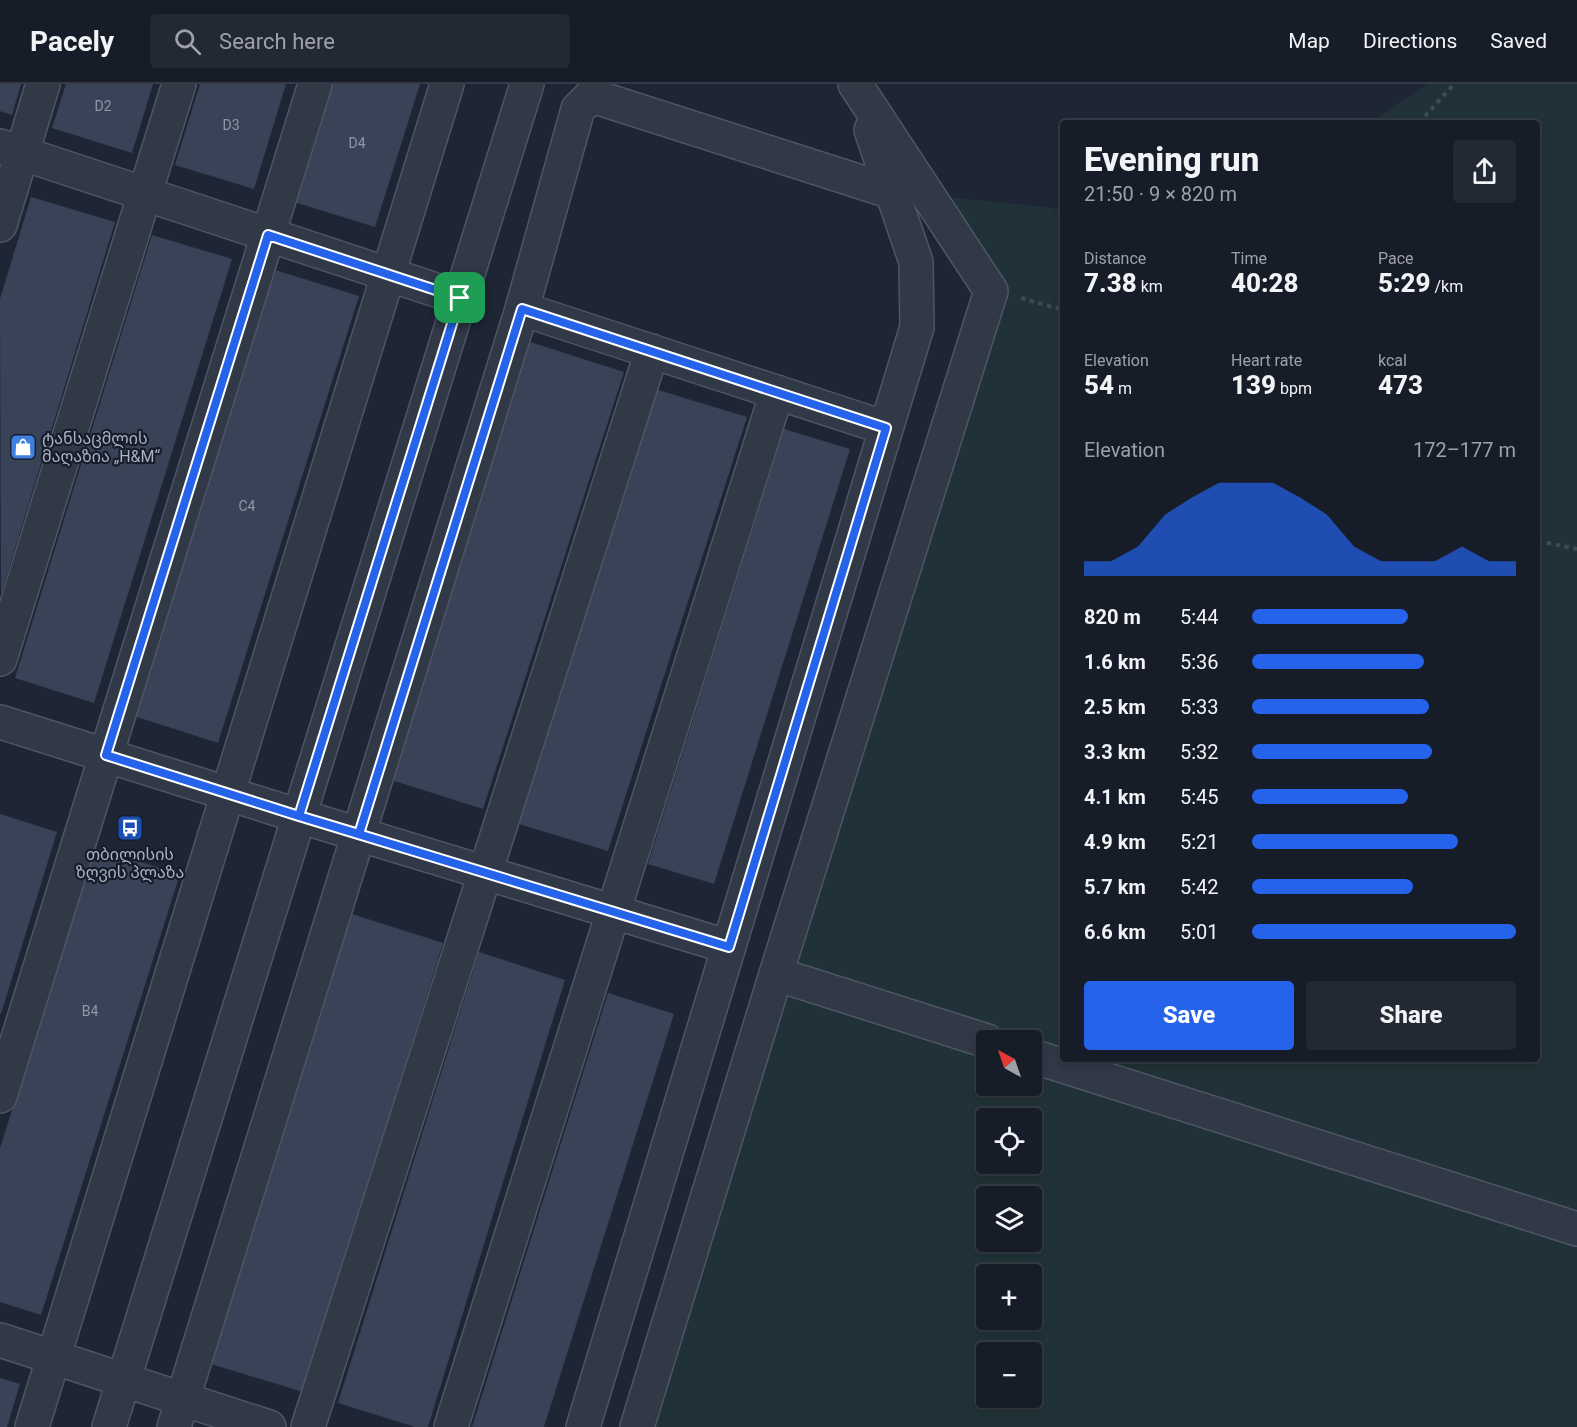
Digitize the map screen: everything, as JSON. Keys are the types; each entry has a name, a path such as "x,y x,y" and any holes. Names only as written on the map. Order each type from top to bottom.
{"street":[{"path":"0,225 11,150 43,84"},
{"path":"0,659 179,84"},
{"path":"0,1096 315,84"},
{"path":"32,1427 447,84"},
{"path":"109,1427 527,84"},
{"path":"583,1427 917,327 916,262 855,84"},
{"path":"637,1427 776,974 991,291 855,84"},
{"path":"179,1413 522,309 578,109 589,98 602,99 892,192"},
{"path":"11,150 460,298"},
{"path":"522,309 886,428"},
{"path":"308,1427 652,351"},
{"path":"451,1427 777,392"},
{"path":"0,722 729,947"},
{"path":"776,974 976,1038"},
{"path":"1042,1059 1577,1229"},
{"path":"0,1340 124,1380 179,1413 269,1427"}],"path":[{"path":"1422,120 1454,84"},
{"path":"991,291 1060,310"},
{"path":"1056,308 1060,307"},
{"path":"1540,541 1577,549"}],"shaded area":[{"path":"1428,84 1577,84 1577,1427 637,1427 991,291 929,195 1060,209 1060,1062 1540,1062 1540,120 1374,120"}],"building":[{"path":"0,84 21,84 12,115 0,111"},
{"path":"66,84 153,84 132,153 52,128"},
{"path":"200,84 286,84 254,189 175,165"},
{"path":"331,84 420,84 375,227 294,202"},
{"name":"ტანსაცმლის მაღაზია „H&M“","path":"31,197 115,222 1,594 0,299"},
{"path":"152,235 232,259 94,703 15,678"},
{"path":"275,270 359,296 218,743 134,716"},
{"path":"527,341 624,372 483,809 385,778"},
{"path":"655,389 747,417 608,851 519,824"},
{"path":"784,429 850,449 714,884 648,864"},
{"path":"0,814 57,832 1,1014 0,1014"},
{"path":"95,848 180,874 41,1315 0,1302 0,1148"},
{"path":"352,914 443,943 303,1392 211,1364"},
{"path":"479,952 565,980 428,1427 415,1427 338,1403"},
{"path":"608,993 674,1014 544,1427 472,1427"},
{"path":"0,1378 20,1384 7,1427 0,1427"}],"place":[{"name":"ტანსაცმლის მაღაზია „H&M“","path":"23,447"},
{"name":"თბილისის ზღვის პლაზა","path":"130,828"}],"route":[{"path":"460,298 268,235 106,755 299,816 729,947 886,428 522,309 359,834 299,816 460,298"}]}
